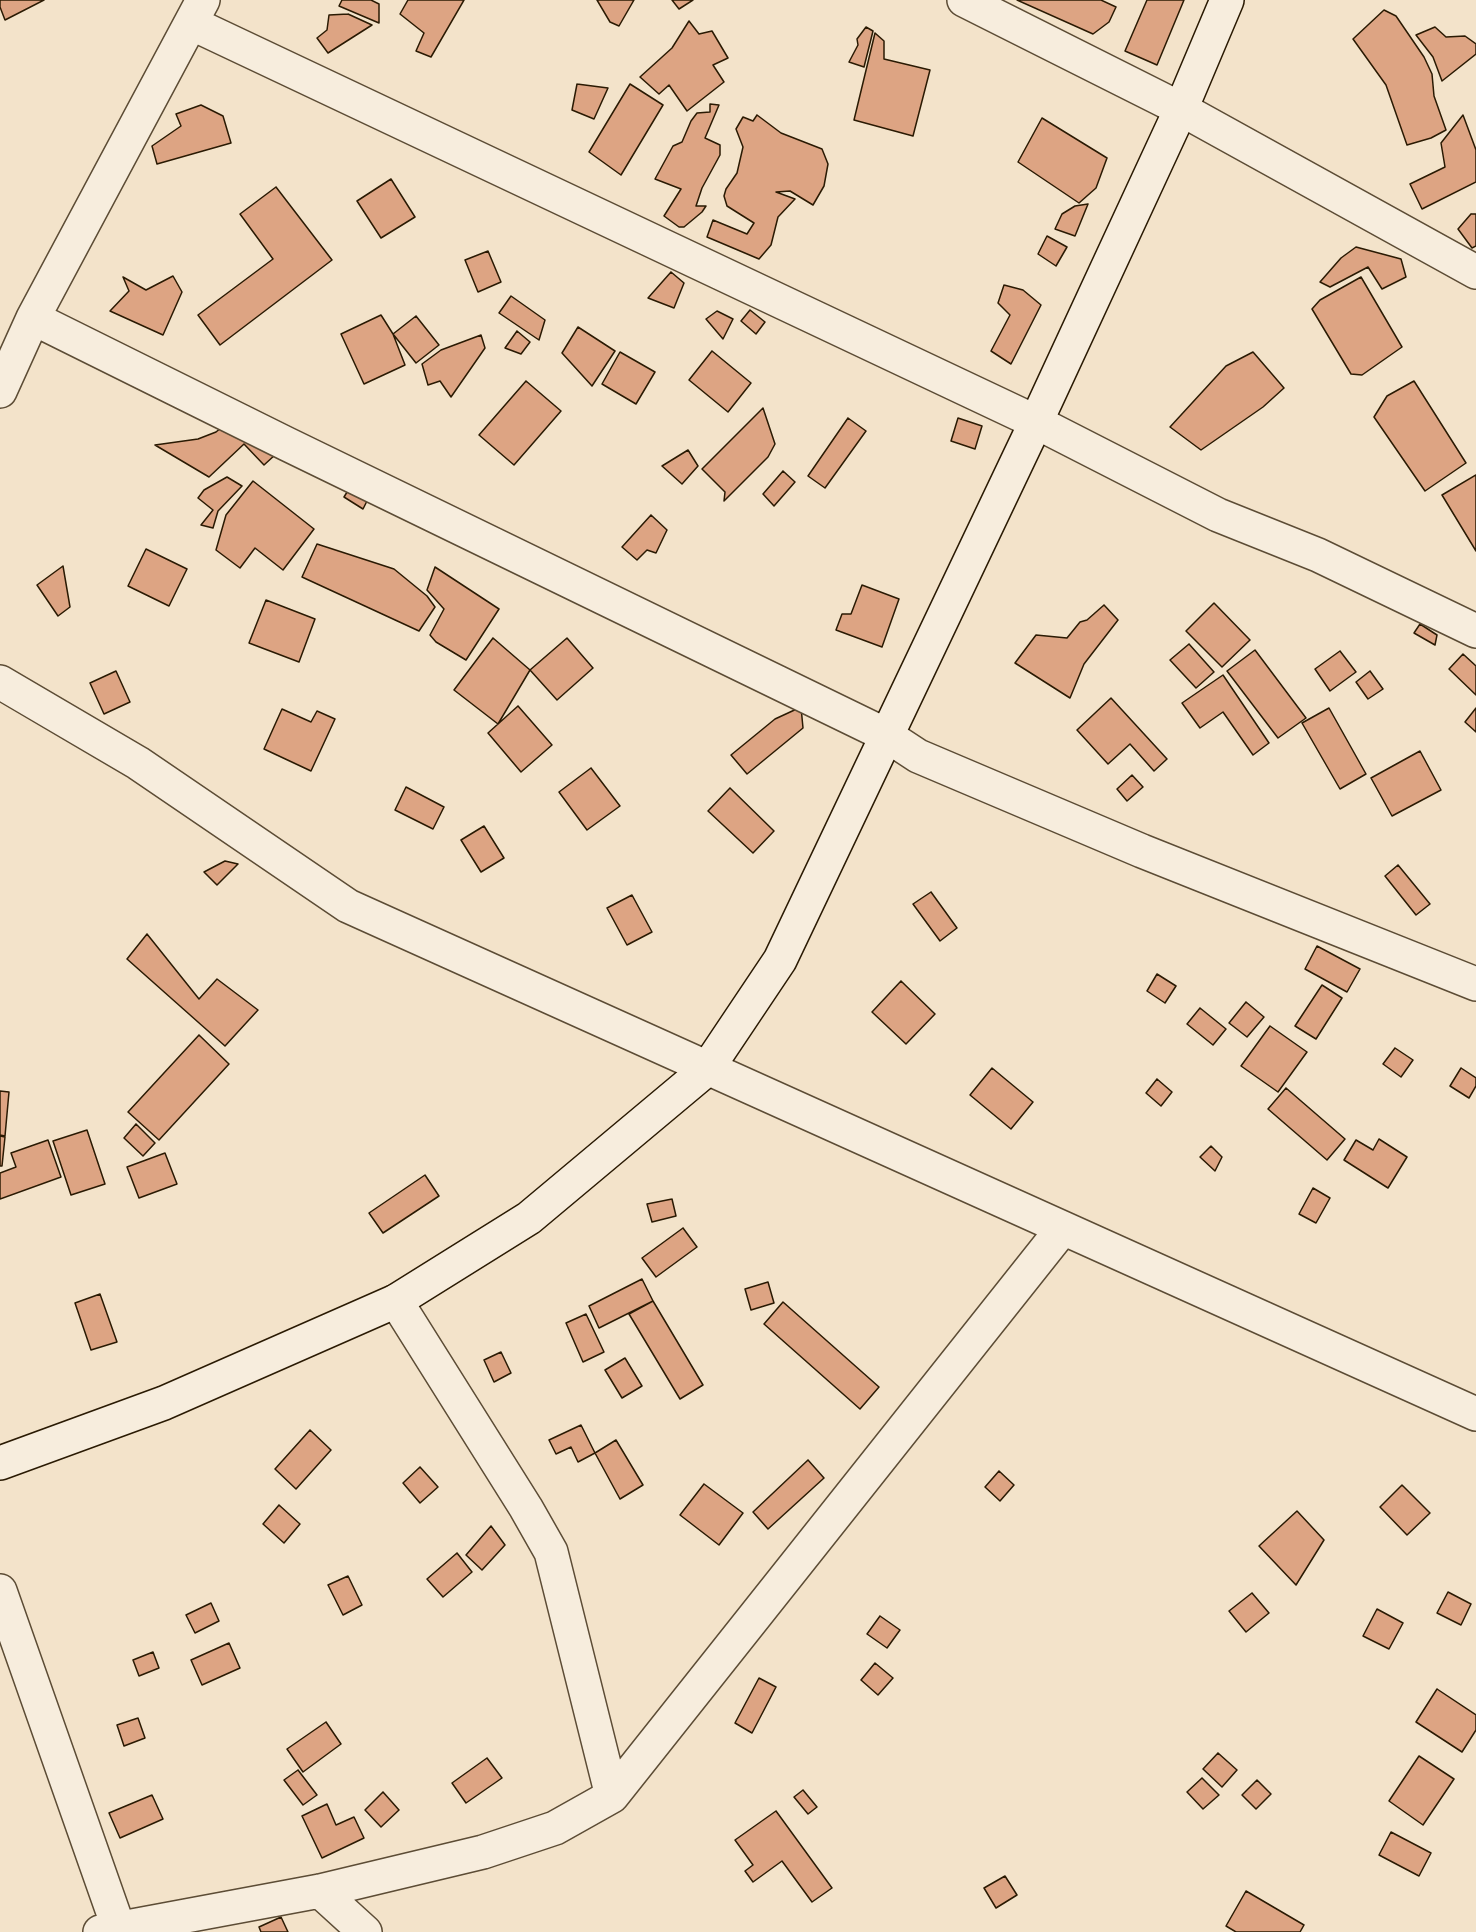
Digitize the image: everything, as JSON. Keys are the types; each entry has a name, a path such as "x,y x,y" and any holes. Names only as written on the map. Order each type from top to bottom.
{"street":[{"path":"964,0 1181,109 1476,272"},
{"path":"0,1463 164,1403 396,1301 530,1218 707,1069 780,960 1036,422 1181,109 1227,0"},
{"path":"0,391 33,318 197,12 1036,422 1218,514 1318,555 1476,631"},
{"path":"33,318 886,735 918,756 1121,842 1476,984"},
{"path":"0,682 138,763 348,906 1476,1414"},
{"path":"0,1591 113,1931 320,1891 483,1852 555,1828 612,1796 1063,1228"},
{"path":"396,1301 526,1508 551,1552 612,1796"},
{"path":"320,1891 365,1932"}],"building":[{"path":"0,0 44,0 5,20"},
{"path":"342,0 371,0 379,4 379,23 339,6"},
{"path":"408,0 464,0 431,57 416,51 424,33 400,14"},
{"path":"597,0 634,0 619,26 610,22"},
{"path":"672,0 693,0 679,9"},
{"path":"1017,0 1101,0 1116,7 1109,22 1093,34"},
{"path":"1147,0 1184,0 1157,65 1125,51"},
{"path":"1384,10 1396,16 1424,57 1432,74 1434,96 1446,130 1431,138 1407,145 1386,85 1353,39"},
{"path":"348,14 372,25 328,53 317,38 327,30 329,15"},
{"path":"689,21 699,34 712,31 728,58 713,65 724,82 687,111 669,85 659,94 640,77 672,48"},
{"path":"866,27 873,31 864,67 849,62 858,45 857,39"},
{"path":"1435,27 1446,37 1465,36 1476,44 1476,54 1442,81 1433,57 1416,35"},
{"path":"875,33 884,41 884,59 930,70 913,136 854,120"},
{"path":"577,84 608,88 594,119 572,110"},
{"path":"630,84 663,105 621,175 589,152"},
{"path":"710,104 719,105 705,138 720,145 720,155 702,188 696,206 706,206 684,227 679,227 664,216 681,189 655,179 673,146 682,142 691,121 697,113 710,112"},
{"path":"201,105 223,116 231,143 157,164 152,146 181,126 176,114"},
{"path":"757,115 781,133 822,149 828,164 824,186 813,205 790,191 776,192 795,199 778,217 771,245 759,259 707,237 713,220 747,234 754,223 727,206 724,196 737,173 743,147 736,129 743,117 753,121"},
{"path":"1463,115 1476,150 1476,182 1422,209 1410,184 1445,167 1441,143"},
{"path":"1042,118 1107,158 1096,188 1079,203 1018,162"},
{"path":"391,179 415,217 381,238 357,201"},
{"path":"276,187 332,260 220,345 198,315 273,259 240,214"},
{"path":"1088,204 1075,236 1055,229 1062,214 1075,206"},
{"path":"1471,214 1476,214 1476,246 1472,248 1458,229"},
{"path":"1047,236 1067,247 1056,266 1038,254"},
{"path":"1356,247 1401,259 1406,277 1382,289 1368,267 1330,287 1320,282 1341,258"},
{"path":"488,251 501,282 478,292 465,260"},
{"path":"671,272 684,283 674,308 648,298"},
{"path":"173,276 182,292 163,335 110,311 129,291 123,277 146,290"},
{"path":"1361,277 1402,347 1362,375 1351,374 1312,309 1320,300"},
{"path":"1004,285 1023,290 1041,305 1011,364 991,351 1010,315 998,303"},
{"path":"511,296 545,320 539,340 499,313"},
{"path":"750,310 765,322 756,334 741,321"},
{"path":"717,311 733,319 723,339 706,319"},
{"path":"381,315 393,334 405,365 364,384 341,334"},
{"path":"416,316 439,345 416,363 393,334"},
{"path":"578,327 615,351 592,386 562,353"},
{"path":"517,331 530,342 521,354 505,348"},
{"path":"481,335 485,348 451,397 440,381 428,385 422,364 441,350"},
{"path":"712,351 751,383 728,412 689,380"},
{"path":"620,352 655,372 636,404 602,384"},
{"path":"1253,352 1284,388 1263,407 1201,450 1170,427 1226,366"},
{"path":"526,381 561,411 514,465 479,435"},
{"path":"1414,381 1466,463 1425,491 1374,417 1387,396"},
{"path":"763,408 775,444 768,457 724,501 725,492 702,469"},
{"path":"233,418 287,444 264,465 244,444 209,477 155,445 198,439 216,432"},
{"path":"848,418 866,431 825,488 808,476"},
{"path":"958,418 982,426 975,449 951,441"},
{"path":"688,450 698,466 682,484 662,466"},
{"path":"783,471 795,482 774,506 763,494"},
{"path":"1476,475 1476,551 1442,495"},
{"path":"227,477 242,486 218,511 213,528 201,525 213,510 198,498 204,490"},
{"path":"253,481 314,529 283,570 255,548 240,568 216,550 226,515"},
{"path":"352,484 370,495 363,509 344,497"},
{"path":"651,515 667,530 656,553 647,550 637,560 622,547"},
{"path":"317,544 394,569 427,596 435,607 419,631 302,577"},
{"path":"146,549 187,569 169,606 128,586"},
{"path":"63,566 70,607 58,616 37,585"},
{"path":"435,567 499,609 466,660 436,642 430,635 444,609 427,590"},
{"path":"862,585 899,599 882,647 836,630 842,614 851,614"},
{"path":"266,600 315,619 299,662 249,643"},
{"path":"1214,603 1250,640 1222,667 1186,631"},
{"path":"1104,605 1118,620 1084,664 1070,698 1015,663 1036,635 1067,638 1080,622 1087,620"},
{"path":"1420,624 1437,635 1435,645 1414,633"},
{"path":"493,638 530,670 498,724 454,690"},
{"path":"567,638 593,668 557,700 530,670"},
{"path":"1189,644 1214,672 1196,688 1170,660"},
{"path":"1255,650 1306,718 1278,738 1227,671"},
{"path":"1340,651 1356,672 1330,691 1315,669"},
{"path":"1463,654 1476,666 1476,695 1449,669"},
{"path":"116,671 130,702 104,714 90,683"},
{"path":"1370,671 1383,689 1368,699 1356,682"},
{"path":"1223,675 1269,743 1253,755 1223,712 1200,728 1182,703"},
{"path":"1111,698 1167,759 1154,771 1130,744 1108,764 1077,730"},
{"path":"518,706 552,745 521,772 488,733"},
{"path":"801,707 803,728 747,774 731,755 775,719"},
{"path":"1329,708 1366,774 1340,789 1302,723"},
{"path":"1476,708 1476,732 1465,722"},
{"path":"282,709 311,722 317,711 335,719 311,771 264,749"},
{"path":"1420,751 1441,790 1392,816 1371,778"},
{"path":"591,768 620,806 587,830 559,792"},
{"path":"1132,775 1143,787 1127,801 1117,789"},
{"path":"406,787 444,807 433,829 395,810"},
{"path":"730,788 774,831 753,853 708,811"},
{"path":"484,826 504,858 481,872 461,840"},
{"path":"225,861 238,864 217,885 204,872"},
{"path":"1398,865 1430,904 1416,915 1385,876"},
{"path":"931,892 957,928 940,941 913,904"},
{"path":"632,895 652,932 627,945 607,908"},
{"path":"147,934 199,999 217,979 258,1010 225,1046 127,959"},
{"path":"1317,946 1360,969 1347,992 1305,969"},
{"path":"1157,974 1176,986 1165,1003 1147,991"},
{"path":"901,981 935,1014 906,1044 872,1012"},
{"path":"1322,985 1342,998 1316,1039 1295,1026"},
{"path":"1246,1002 1264,1017 1247,1037 1229,1023"},
{"path":"1200,1008 1226,1029 1213,1045 1187,1024"},
{"path":"1270,1026 1307,1052 1278,1092 1241,1066"},
{"path":"199,1035 229,1064 159,1140 128,1112"},
{"path":"1395,1048 1413,1060 1401,1077 1383,1064"},
{"path":"992,1068 1033,1102 1011,1129 970,1095"},
{"path":"1461,1068 1476,1078 1476,1086 1469,1098 1450,1086"},
{"path":"1157,1079 1172,1092 1161,1106 1146,1093"},
{"path":"1286,1088 1345,1139 1327,1160 1268,1109"},
{"path":"0,1091 9,1092 5,1136 0,1135"},
{"path":"136,1124 155,1143 143,1156 124,1138"},
{"path":"87,1130 105,1184 71,1195 53,1141"},
{"path":"0,1136 5,1137 2,1166 0,1166"},
{"path":"1379,1139 1407,1157 1388,1188 1344,1160 1356,1140 1373,1150"},
{"path":"48,1140 61,1177 0,1199 0,1173 16,1167 11,1153"},
{"path":"1211,1146 1222,1157 1215,1171 1200,1157"},
{"path":"165,1153 177,1184 139,1198 127,1167"},
{"path":"425,1175 439,1196 383,1233 369,1213"},
{"path":"1313,1188 1330,1198 1316,1223 1299,1214"},
{"path":"672,1199 676,1216 652,1222 647,1204"},
{"path":"683,1228 697,1247 656,1277 642,1258"},
{"path":"642,1279 653,1301 599,1328 589,1306"},
{"path":"768,1282 774,1303 751,1310 745,1289"},
{"path":"100,1294 117,1342 91,1350 75,1303"},
{"path":"653,1301 703,1385 680,1399 629,1314"},
{"path":"783,1302 879,1387 860,1409 764,1324"},
{"path":"586,1314 604,1352 583,1362 566,1323"},
{"path":"501,1352 511,1373 494,1382 484,1360"},
{"path":"625,1358 642,1386 622,1398 605,1370"},
{"path":"581,1425 595,1453 578,1462 571,1447 556,1454 549,1440"},
{"path":"310,1430 331,1450 296,1489 275,1469"},
{"path":"616,1440 643,1485 620,1499 595,1453"},
{"path":"808,1460 824,1478 768,1529 753,1512"},
{"path":"420,1467 438,1487 420,1503 403,1483"},
{"path":"999,1471 1014,1485 1000,1501 985,1487"},
{"path":"704,1484 743,1513 719,1545 680,1515"},
{"path":"1402,1485 1430,1513 1407,1535 1380,1507"},
{"path":"279,1505 300,1524 284,1543 263,1524"},
{"path":"1297,1511 1324,1540 1296,1585 1259,1546"},
{"path":"491,1526 505,1545 482,1570 466,1555"},
{"path":"457,1553 472,1572 443,1597 427,1579"},
{"path":"348,1576 362,1605 343,1615 328,1585"},
{"path":"1448,1592 1471,1604 1461,1625 1437,1613"},
{"path":"1252,1593 1269,1613 1246,1632 1229,1611"},
{"path":"211,1603 219,1621 195,1633 186,1615"},
{"path":"1377,1609 1403,1623 1389,1649 1363,1636"},
{"path":"880,1616 900,1630 887,1648 867,1634"},
{"path":"229,1643 240,1668 202,1685 191,1660"},
{"path":"153,1652 159,1668 139,1676 133,1660"},
{"path":"875,1663 893,1678 878,1695 861,1680"},
{"path":"759,1678 776,1687 752,1733 735,1723"},
{"path":"1437,1689 1476,1715 1476,1730 1462,1752 1416,1722"},
{"path":"138,1718 145,1738 124,1746 117,1725"},
{"path":"326,1722 341,1744 303,1772 287,1749"},
{"path":"1218,1753 1237,1770 1222,1787 1203,1769"},
{"path":"1419,1756 1454,1779 1423,1825 1389,1801"},
{"path":"487,1758 502,1778 466,1803 452,1783"},
{"path":"298,1770 317,1795 303,1805 284,1780"},
{"path":"1202,1778 1219,1795 1203,1809 1187,1792"},
{"path":"1257,1780 1271,1794 1256,1809 1242,1795"},
{"path":"803,1790 817,1807 808,1814 794,1797"},
{"path":"383,1792 399,1810 381,1827 365,1810"},
{"path":"152,1795 163,1819 120,1838 109,1813"},
{"path":"327,1804 336,1825 354,1817 364,1838 322,1858 302,1816"},
{"path":"776,1811 832,1888 812,1902 782,1861 753,1882 745,1871 753,1865 735,1840"},
{"path":"1391,1832 1431,1853 1419,1876 1379,1855"},
{"path":"1005,1876 1017,1895 996,1908 984,1888"},
{"path":"1246,1891 1304,1925 1300,1932 1236,1932 1226,1926"},
{"path":"281,1917 288,1932 261,1932 259,1927"}]}
